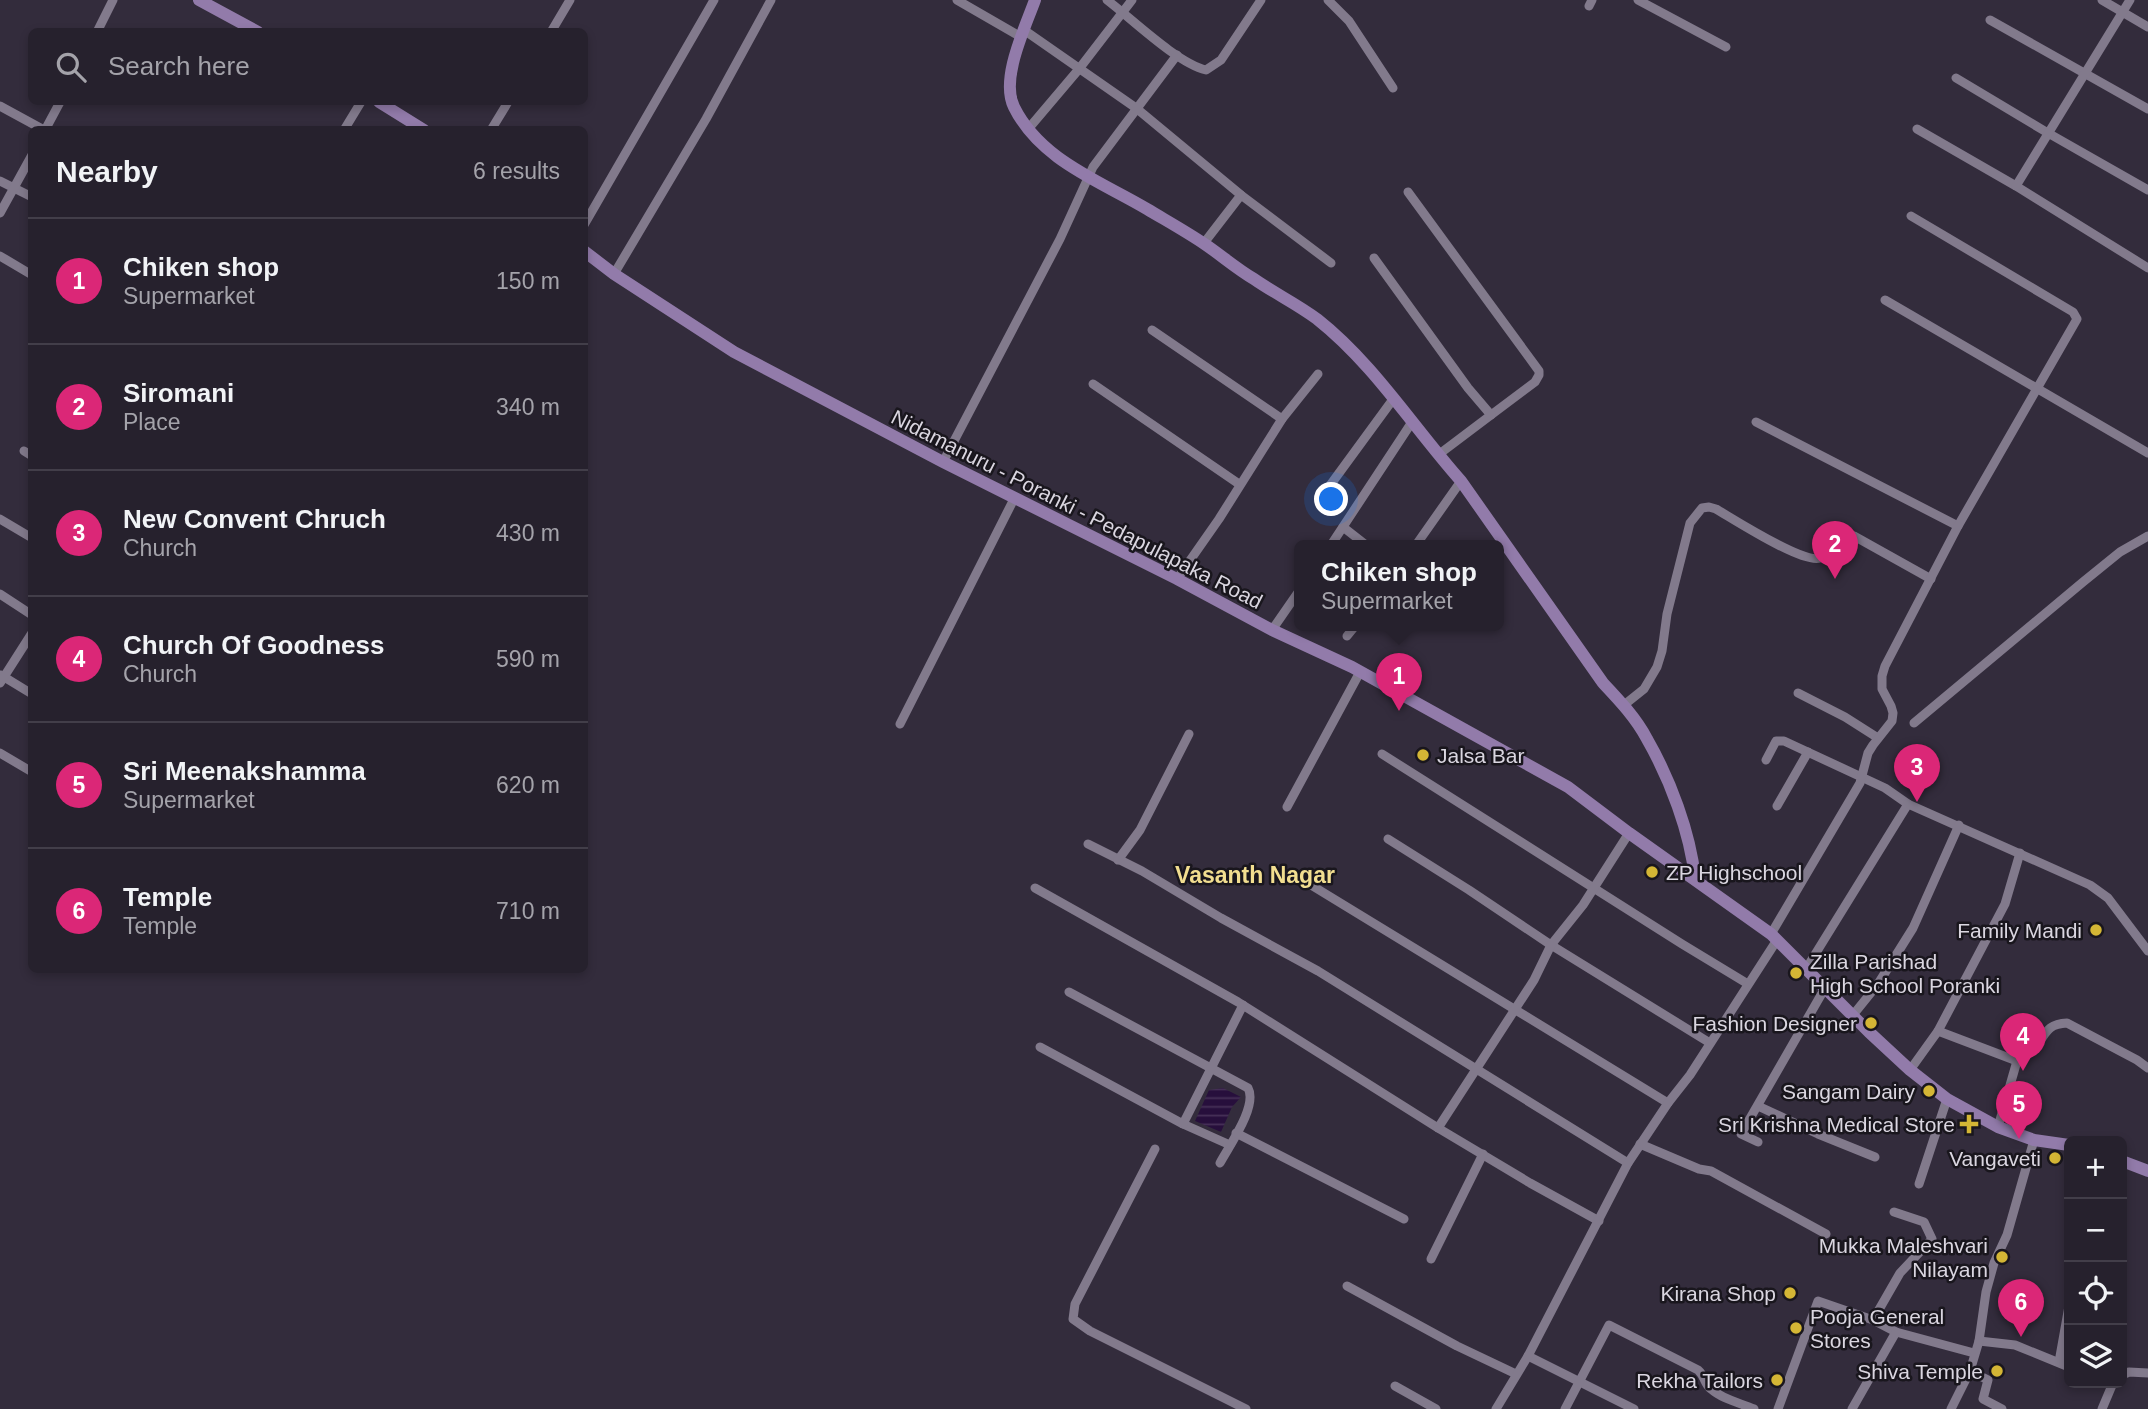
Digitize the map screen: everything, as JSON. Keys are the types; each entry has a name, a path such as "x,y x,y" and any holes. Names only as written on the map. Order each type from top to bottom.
{"main road":[{"path":"200,0 251,28"},
{"path":"1035,0 1010,77 1011,96 1014,107 1049,152 1204,243 1251,278 1316,318 1362,360 1394,398 1461,481 1502,540"},
{"path":"384,105 418,126"},
{"name":"Nidamanuru - Poranki - Pedapulapaka Road","path":"588,254 734,352 943,462 1360,672 1568,787 1774,937 1910,1070 1947,1099 1998,1127 2034,1140 2064,1144"},
{"path":"1504,542 1603,683 1624,705 1647,738 1685,831 1695,878"},
{"path":"2127,1163 2148,1171"}],"street":[{"path":"99,28 113,0"},
{"path":"553,28 570,0"},
{"path":"588,218 714,0"},
{"path":"614,274 706,119 771,0"},
{"path":"957,0 1023,34 1136,108 1241,195 1331,263"},
{"path":"1107,0 1177,55 1196,68 1206,70 1221,60 1261,0"},
{"path":"1029,128 1132,0"},
{"path":"1328,0 1349,21 1394,88"},
{"path":"1638,0 1726,47"},
{"path":"2102,0 2148,27"},
{"path":"2016,186 2130,0"},
{"path":"1990,20 2148,110"},
{"path":"943,462 1060,239 1088,177 1177,55"},
{"path":"1956,78 2148,190"},
{"path":"47,126 58,105"},
{"path":"346,126 359,105"},
{"path":"493,126 506,105"},
{"path":"0,106 38,126"},
{"path":"1917,129 2016,186 2148,268"},
{"path":"0,214 28,162"},
{"path":"0,181 28,195"},
{"path":"1408,192 1539,371 1535,382 1438,455"},
{"path":"1204,243 1241,195"},
{"path":"1496,1409 1528,1356 1628,1163 1748,984 1860,783 1868,753 1889,727 1893,716 1882,689 1885,666 1958,526 2076,324 2073,312 1911,216"},
{"path":"0,256 28,273"},
{"path":"1374,258 1468,388 1491,415"},
{"path":"1885,300 2148,453"},
{"path":"1152,330 1282,419"},
{"path":"1177,579 1219,519 1282,419 1318,374"},
{"path":"1093,384 1239,484"},
{"path":"1323,495 1394,398"},
{"path":"1334,540 1412,422"},
{"path":"1756,422 1958,526"},
{"path":"1420,540 1461,481"},
{"path":"900,724 1015,497"},
{"path":"1624,705 1644,689 1657,667 1690,523 1702,509 1716,509 1810,559 1820,558 1834,539 1845,533 1931,579"},
{"path":"0,519 28,536"},
{"path":"1343,527 1360,540"},
{"path":"1914,723 2082,582 2120,552 2148,536"},
{"path":"0,594 28,612"},
{"path":"1272,630 1294,598"},
{"path":"1347,636 1351,631"},
{"path":"28,639 1,678 28,692"},
{"path":"1287,807 1360,672"},
{"path":"1798,693 1845,717 1878,738"},
{"path":"1118,860 1140,830 1189,734"},
{"path":"1766,760 1776,741 1780,740 1885,788 1908,804 2100,891 2148,951"},
{"path":"1777,806 1808,751"},
{"path":"0,753 28,770"},
{"path":"1382,754 1748,984"},
{"path":"1807,969 1908,804"},
{"path":"1853,1015 1878,984 1913,928 1959,825"},
{"path":"1438,1128 1534,980 1551,945 1594,887 1629,833"},
{"path":"1388,839 1551,945 1710,1043"},
{"path":"1088,844 1142,871 1318,971 1628,1163"},
{"path":"1910,1070 1938,1031 2005,904 2020,853"},
{"path":"1311,885 1668,1102"},
{"path":"1035,888 1243,1005 1438,1128 1599,1221"},
{"path":"1758,1142 1741,1134 1825,988"},
{"path":"1069,992 1248,1088 1251,1094 1249,1110 1220,1163"},
{"path":"1183,1124 1243,1005"},
{"path":"1998,1127 2017,1061 2032,1051 2056,1024 2067,1023 2148,1068"},
{"path":"1938,1031 2017,1061"},
{"path":"1040,1047 1183,1124 1230,1145"},
{"path":"1919,1184 1947,1099"},
{"path":"1758,1106 1875,1157"},
{"path":"1236,1133 1404,1219"},
{"path":"1951,1409 1970,1371 1979,1341 1986,1292 1994,1263 2011,1222 2034,1140"},
{"path":"1640,1144 1699,1169 1711,1171 1826,1234"},
{"path":"1155,1149 1075,1304 1073,1319 1090,1331 1246,1409"},
{"path":"1432,1259 1483,1154"},
{"path":"1872,1320 1900,1273 1932,1239 1924,1223 1894,1212"},
{"path":"1347,1286 1457,1346 1516,1374"},
{"path":"1778,1409 1818,1301 1872,1320 1896,1332 1974,1353"},
{"path":"1565,1409 1609,1325 1698,1370 1714,1392 1754,1409"},
{"path":"2059,1362 2066,1325"},
{"path":"1852,1409 1896,1332"},
{"path":"1979,1341 2015,1345 2064,1364"},
{"path":"1528,1356 1634,1409"},
{"path":"1970,1371 1988,1380 1983,1399 2002,1409"},
{"path":"2127,1373 2147,1372"},
{"path":"1395,1386 1436,1409"},
{"path":"2102,1409 2108,1388"}],"shaded area":[{"path":"1223,1088 1241,1097 1232,1107 1221,1132 1195,1121 1209,1090"}],"place":[{"name":"Siromani","path":"1835,579"},
{"name":"Chiken shop","path":"1399,711"},
{"name":"Jalsa Bar","path":"1423,755"},
{"name":"New Convent Chruch","path":"1917,802"},
{"name":"ZP Highschool","path":"1652,872"},
{"name":"Family Mandi","path":"2096,930"},
{"name":"Zilla Parishad High School Poranki","path":"1796,973"},
{"name":"Fashion Designer","path":"1871,1023"},
{"name":"Church Of Goodness","path":"2023,1071"},
{"name":"Sangam Dairy","path":"1929,1091"},
{"name":"Sri Krishna Medical Store","path":"1969,1124"},
{"name":"Sri Meenakshamma","path":"2019,1139"},
{"name":"Vangaveti","path":"2055,1158"},
{"name":"Mukka Maleshvari Nilayam","path":"2002,1257"},
{"name":"Kirana Shop","path":"1790,1293"},
{"name":"Pooja General Stores","path":"1796,1328"},
{"name":"Temple","path":"2021,1337"},
{"name":"Shiva Temple","path":"1997,1371"},
{"name":"Rekha Tailors","path":"1777,1380"}],"district":[{"name":"Vasanth Nagar","path":"1255,875"}]}
